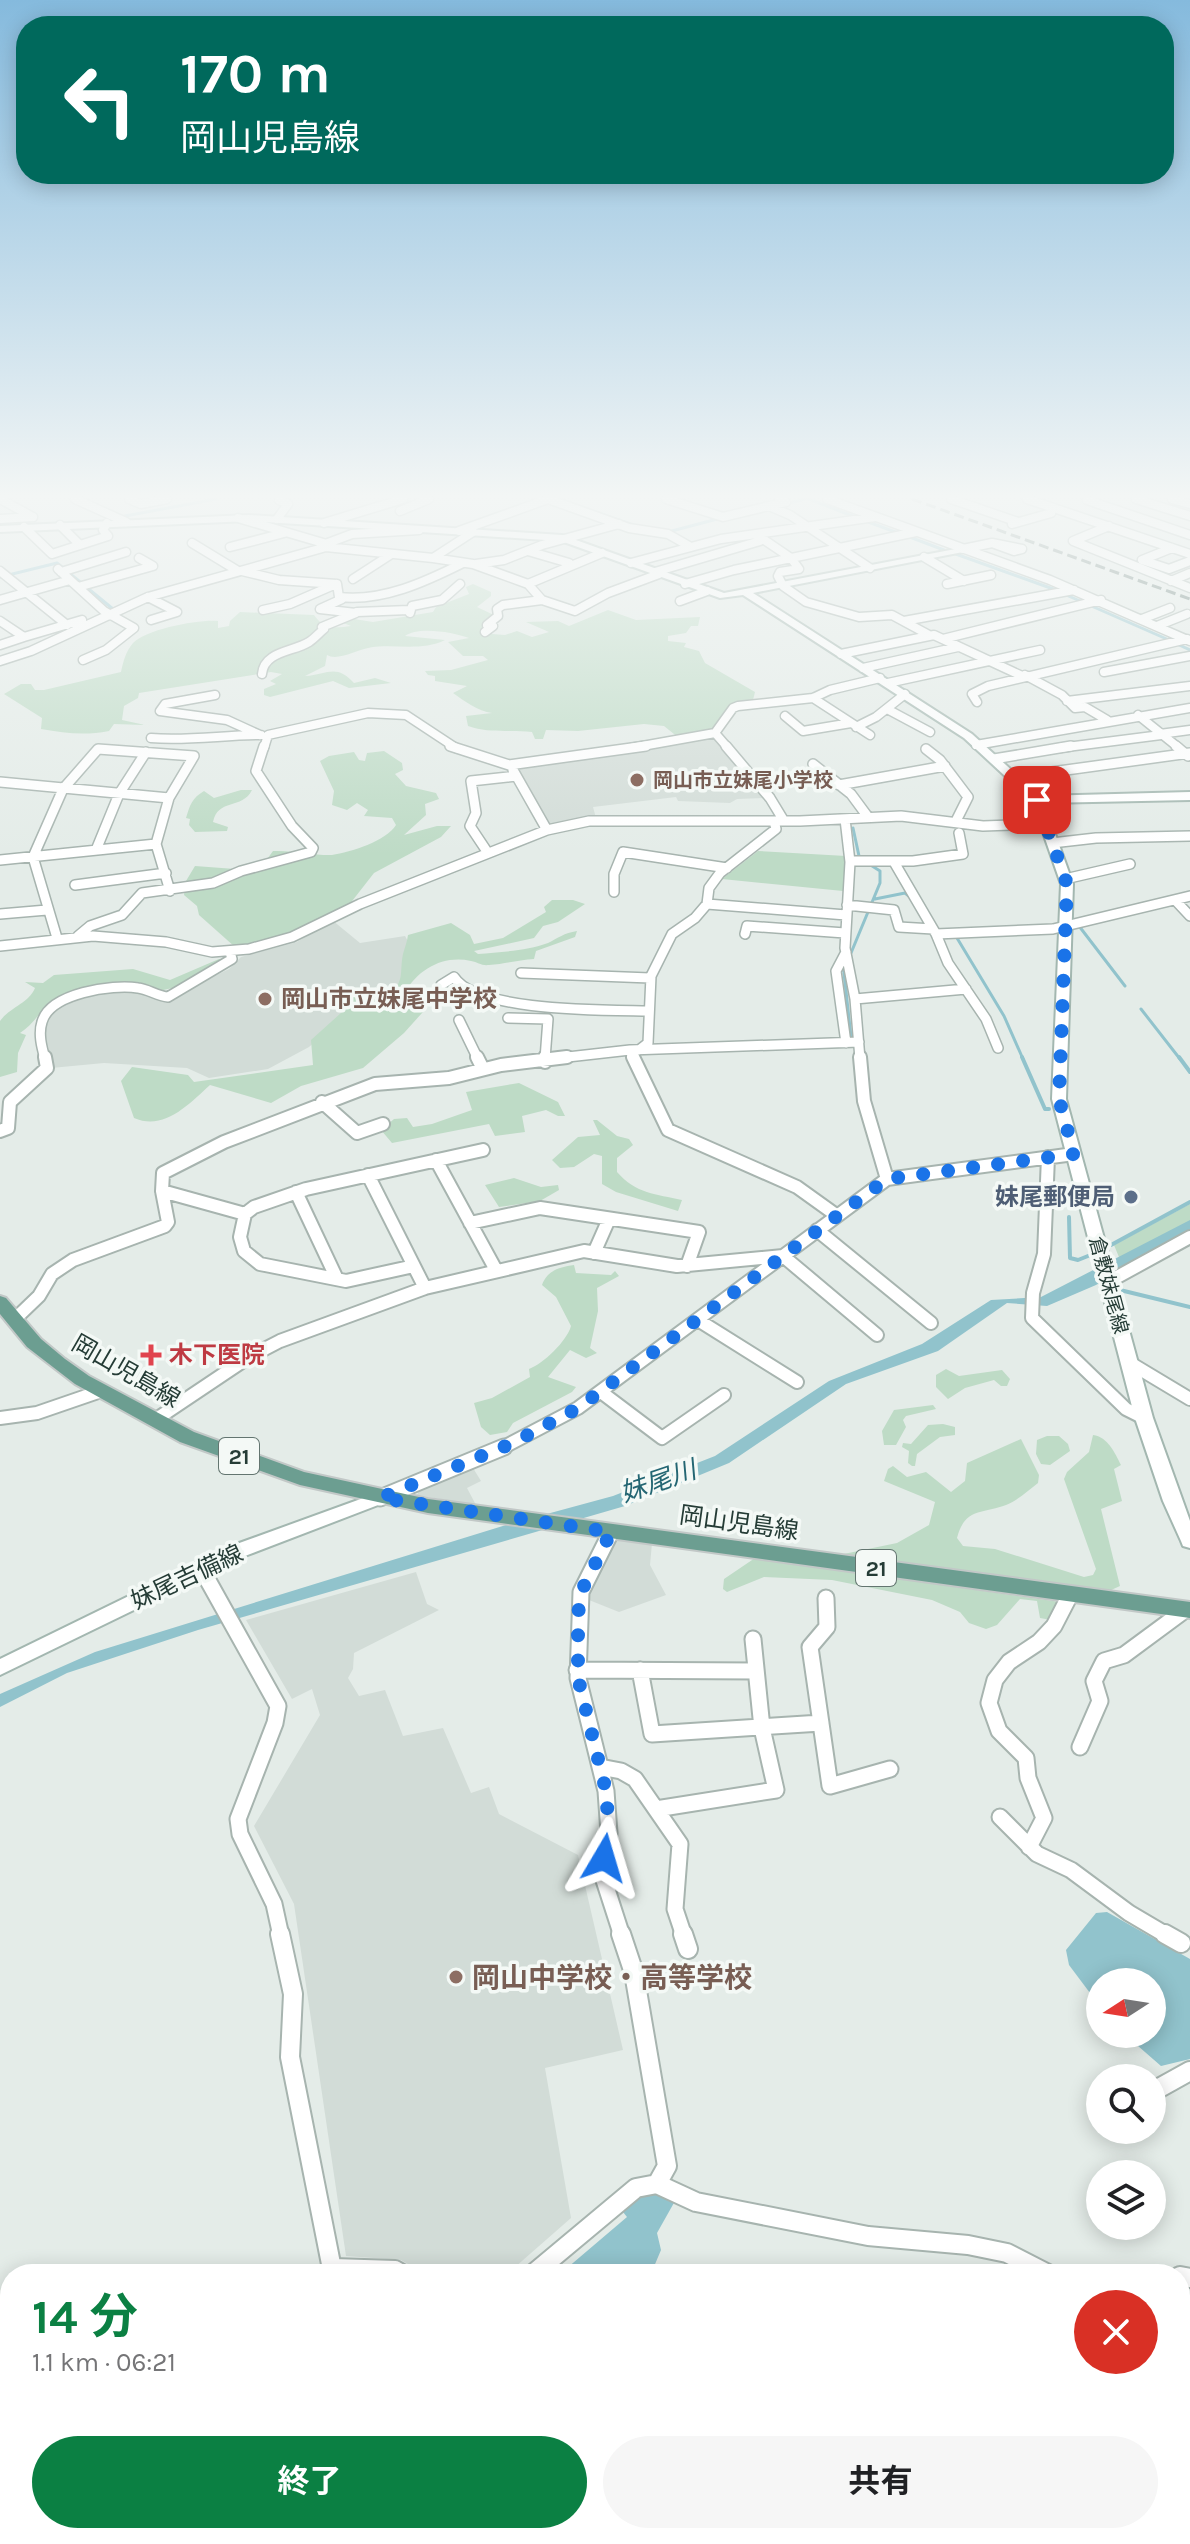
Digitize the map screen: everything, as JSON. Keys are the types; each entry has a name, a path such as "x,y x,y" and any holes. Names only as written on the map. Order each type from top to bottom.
{"main road":[{"name":"倉敷妹尾線","path":"784,618 968,736 1037,800 1065,879 1059,1099 1144,1418 1172,1501 1190,1541"},
{"path":"1037,800 1190,796"},
{"name":"岡山児島線","path":"0,1302 34,1343 101,1391 187,1437 300,1478 380,1498 519,1519 1187,1610"},
{"name":"妹尾吉備線","path":"0,1668 201,1568 380,1498"}],"street":[{"path":"58,618 67,625"},
{"path":"0,645 91,618"},
{"path":"0,661 31,651 97,618"},
{"path":"83,660 106,650 134,628 115,618"},
{"path":"151,620 158,618"},
{"path":"262,674 262,668 271,657 309,642 324,629 322,627 344,618"},
{"path":"485,632 493,626 487,625 496,618"},
{"path":"897,618 929,635 1024,676 1075,708 1085,707 1107,720"},
{"path":"904,621 922,618"},
{"path":"943,639 1031,618"},
{"path":"1139,618 1188,640"},
{"path":"1157,626 1178,618"},
{"path":"0,621 24,637"},
{"path":"841,654 929,635"},
{"path":"977,702 972,694 975,691 1024,676 1188,640"},
{"path":"863,668 958,647"},
{"path":"151,738 178,740 210,735 264,735 368,713 406,715 427,727 432,735 449,746 509,765 684,741 715,733 733,708 738,706 813,698 830,690 1040,650"},
{"path":"1104,672 1190,656"},
{"path":"1067,701 1190,686"},
{"path":"785,716 803,731 854,725 887,709 905,694"},
{"path":"215,695 165,704 160,711 235,723 264,735"},
{"path":"813,698 870,735"},
{"path":"976,745 1190,708"},
{"path":"887,709 930,732"},
{"path":"1138,715 1188,755"},
{"path":"994,759 1190,730"},
{"path":"634,1050 648,1043 650,978 672,934 695,918 707,904 709,888 727,868 769,836 779,821 770,798 715,733"},
{"path":"78,936 90,926 122,915 142,893 213,883 241,871 311,852 313,848 292,826 256,771 264,735"},
{"path":"57,938 33,857 63,789 98,749 194,756 169,798 156,844 170,891"},
{"path":"926,749 945,766 968,797 956,821"},
{"path":"96,850 119,794 146,752"},
{"path":"1015,777 1100,763 1188,755"},
{"path":"813,764 851,794 868,817"},
{"path":"509,765 547,830"},
{"path":"839,785 945,766"},
{"path":"488,853 470,826 476,813 476,797 471,781 516,776"},
{"path":"3,786 169,798"},
{"path":"0,946 78,936 112,936 186,945 212,952 230,952 292,937 349,908 547,830 600,820 779,821 868,817 956,821 983,826 1045,824"},
{"path":"845,819 850,861 846,952 855,999 864,1101 887,1179"},
{"path":"850,861 894,862 963,854 959,833"},
{"path":"1052,843 1096,838 1190,836"},
{"path":"0,860 156,844"},
{"path":"614,892 614,874 623,852 727,868"},
{"path":"894,862 938,945 986,1019 998,1048"},
{"path":"1065,879 1130,864"},
{"path":"75,885 166,873"},
{"path":"707,904 846,910 869,907 894,910 899,927 1022,932 1066,927 1190,896"},
{"path":"1175,900 1190,916"},
{"path":"0,914 47,910"},
{"path":"745,934 747,926 845,933"},
{"path":"0,1131 8,1128 10,1102 47,1068 41,1025 51,1006 65,999 113,988 137,988 168,997 232,959 230,952"},
{"path":"846,952 836,971 846,1043"},
{"path":"521,973 650,978"},
{"path":"441,985 454,977 459,985 492,1000 586,1010 648,1011"},
{"path":"855,999 966,989"},
{"path":"508,1018 548,1019 545,1062"},
{"path":"459,1020 483,1069"},
{"path":"14,1320 39,1296 52,1274 73,1260 165,1226 168,1222 162,1191 163,1173 183,1161 322,1102 375,1084 449,1078 483,1069 634,1050 859,1042"},
{"path":"634,1050 668,1130 797,1187 836,1215"},
{"path":"322,1102 357,1133 383,1124"},
{"path":"414,1266 346,1281 260,1264 244,1251 240,1237 245,1214 254,1207 296,1192 483,1150"},
{"path":"380,1498 513,1443 578,1408 887,1179 1074,1154"},
{"path":"1048,1157 1044,1254 1032,1300 1032,1318 1126,1409 1144,1418"},
{"path":"436,1160 496,1270"},
{"path":"368,1175 425,1288"},
{"path":"162,1191 245,1214"},
{"path":"296,1192 337,1279"},
{"path":"470,1223 540,1208 699,1232 687,1266"},
{"path":"594,1253 609,1219"},
{"path":"817,1230 931,1323"},
{"path":"1106,1274 1190,1237"},
{"path":"155,1420 249,1357 280,1341 425,1288 584,1251 646,1263 687,1266 783,1256 877,1335"},
{"path":"698,1320 797,1382"},
{"path":"1130,1363 1190,1399"},
{"path":"0,1418 37,1413 101,1391"},
{"path":"601,1392 662,1438 724,1395"},
{"path":"611,1532 581,1592 577,1670 606,1791 609,1833 602,1874 634,1973 667,2166 657,2184"},
{"path":"201,1568 278,1706 275,1723 238,1819 240,1834 274,1904 293,1994 290,2057 332,2264"},
{"path":"1029,1847 1044,1818 1028,1778 1026,1758 999,1731 989,1703 995,1680 1009,1662 1039,1642 1054,1626 1070,1595"},
{"path":"826,1598 827,1627 810,1647 830,1786 890,1769"},
{"path":"1080,1747 1100,1701 1094,1681 1104,1661 1124,1655 1187,1610"},
{"path":"656,1809 776,1790 762,1728 753,1639"},
{"path":"577,1670 756,1671"},
{"path":"640,1670 652,1734 821,1723"},
{"path":"600,1767 621,1771 635,1779 680,1844 675,1909 688,1949"},
{"path":"1000,1817 1029,1847 1071,1870 1129,1913 1181,1943"},
{"path":"1166,2084 1190,2071"},
{"path":"545,2264 636,2188 657,2184 696,2202 868,2236 968,2245 1007,2253 1028,2264"}],"shaded area":[{"name":"岡山市立妹尾小学校","path":"715,735 766,798 737,799 730,803 678,801 676,797 593,807 596,818 550,826 512,763"},
{"name":"岡山市立妹尾中学校","path":"332,920 360,943 405,936 418,959 395,987 379,984 309,1047 268,1069 209,1078 187,1068 104,1063 51,1068 43,1025 53,1007 95,993 132,990 172,997 229,969 241,957 297,942"},
{"path":"473,1468 481,1481 467,1488 476,1505 417,1495 422,1485"},
{"path":"616,1538 652,1543 650,1565 666,1595 619,1612 584,1598"},
{"name":"岡山中学校・高等学校","path":"416,1572 427,1604 439,1610 354,1653 353,1669 348,1678 359,1696 385,1690 403,1736 443,1728 471,1793 489,1787 499,1814 578,1855 623,2050 545,2068 571,2218 518,2264 408,2264 401,2260 346,2256 294,1904 254,1826 320,1715 312,1689 292,1699 246,1620"}],"green space":[{"path":"234,618 316,618 326,626 335,627 351,626 338,621 348,618 373,622 399,618 495,618 489,631 492,634 505,635 517,631 532,637 549,632 526,622 558,621 569,626 589,618 700,618 698,626 691,626 686,633 668,636 668,641 686,643 684,647 699,651 705,663 755,692 753,700 734,704 713,732 679,738 664,726 644,724 578,731 546,730 543,739 535,739 532,732 493,731 468,726 466,716 492,713 476,708 453,693 467,686 435,681 435,676 425,671 451,670 488,660 483,656 463,656 448,642 469,638 445,632 418,631 405,636 445,640 426,646 378,647 341,656 327,655 325,666 305,676 336,672 354,683 375,678 391,683 349,688 333,681 270,697 264,695 264,689 276,684 270,681 282,674 271,672 139,693 138,698 124,706 122,720 145,725 114,724 109,731 100,733 41,729 42,718 4,694 21,684 31,684 35,690 44,690 121,672 133,643 149,633 187,623 218,621 218,628 229,626"},
{"path":"384,751 402,763 403,770 395,774 406,786 436,793 439,799 425,804 426,815 404,835 437,826 451,826 441,837 374,873 349,905 288,937 235,947 199,915 197,906 184,895 186,881 195,866 235,869 265,862 273,851 332,855 367,845 391,831 396,825 392,818 364,816 368,810 357,803 347,810 332,805 334,791 320,761 329,756 354,752 359,760 365,761 367,753"},
{"path":"252,790 242,800 220,810 213,822 228,827 227,831 195,832 189,825 190,819 186,818 189,809 194,799 204,791 214,798"},
{"path":"758,851 846,856 843,891 722,879"},
{"path":"552,900 573,900 585,904 558,922 543,926 534,938 474,951 478,954 531,948 577,931 575,937 536,951 534,959 486,965 451,960 433,966 417,977 405,992 420,995 431,1003 404,1033 363,1068 301,1086 271,1103 210,1085 184,1108 165,1119 145,1121 134,1118 121,1081 132,1067 188,1075 194,1082 313,1065 311,1040 352,1003 350,994 359,988 387,994 397,985 408,935 451,923 470,935 474,944 503,938 546,912 544,907"},
{"path":"224,959 176,987 146,992 84,991 54,1000 20,1033 26,1035 18,1053 17,1072 0,1077 0,1021 32,993 35,988 25,982 43,983 54,975 133,969 170,980"},
{"path":"519,1083 558,1102 565,1116 546,1110 522,1116 525,1132 495,1136 489,1124 392,1143 381,1130 394,1119 407,1118 413,1127 432,1124 472,1110 466,1092"},
{"path":"593,1120 617,1136 629,1139 633,1145 617,1158 617,1172 639,1189 682,1200 678,1211 616,1192 602,1184 602,1156 594,1154 574,1167 560,1168 552,1160 578,1137 600,1135"},
{"path":"514,1178 541,1187 558,1185 559,1190 540,1201 499,1207 485,1185"},
{"path":"1190,1204 1190,1232 1121,1262 1114,1245"},
{"path":"574,1265 576,1273 611,1275 615,1271 619,1276 597,1288 598,1311 590,1348 597,1353 586,1358 570,1350 548,1377 576,1387 572,1392 513,1423 507,1432 490,1435 481,1427 474,1403 492,1398 530,1377 529,1369 560,1345 571,1326 556,1297 542,1285 554,1270"},
{"path":"946,1369 959,1376 1002,1370 1010,1379 1007,1386 1001,1386 994,1380 965,1388 948,1399 936,1387 936,1375"},
{"path":"933,1405 936,1409 906,1416 903,1420 906,1427 896,1445 884,1445 882,1431 894,1410"},
{"path":"928,1425 955,1427 955,1435 940,1437 917,1454 915,1466 908,1463 909,1451 902,1447 903,1443 911,1444"},
{"path":"1093,1435 1107,1442 1121,1465 1114,1469 1122,1501 1101,1509 1120,1586 1109,1591 834,1556 897,1543 929,1525 935,1502 884,1481 888,1469 893,1466 907,1477 926,1472 951,1492 965,1481 967,1463 1021,1439 1039,1475 1038,1483 1010,1503 970,1516 960,1528 957,1538 963,1546 995,1549 1084,1577 1093,1575 1096,1569 1064,1479 1067,1472 1089,1452"},
{"path":"1059,1436 1068,1444 1070,1451 1050,1465 1041,1464 1036,1454 1037,1440"},
{"path":"755,1558 1060,1602 1051,1620 1040,1618 1037,1601 1020,1599 997,1625 986,1629 969,1623 960,1612 932,1600 832,1580 764,1577 727,1592 723,1589 724,1579"}],"water":[{"name":"妹尾川","path":"1190,1220 1190,1233 1096,1285 1047,1306 1007,1303 938,1351 846,1384 729,1463 625,1506 198,1630 67,1673 0,1707 0,1694 95,1652 506,1525 613,1496 715,1456 829,1381 922,1344 991,1300 1041,1297"},
{"path":"1107,1912 1190,1959 1190,2059 1159,2064 1140,2048 1166,2048 1166,1968 1086,1968 1086,1988 1069,1965 1066,1950 1096,1913"},
{"path":"658,2190 675,2201 657,2233 661,2250 655,2264 572,2264 627,2217 623,2212 640,2194"}],"waterway":[{"path":"1118,618 1169,640"},
{"path":"1177,644 1190,650"},
{"path":"853,828 859,856"},
{"path":"851,953 880,883 880,871 869,864"},
{"path":"875,899 905,893 910,897"},
{"path":"1079,926 1125,986"},
{"path":"957,938 1004,1016 1023,1059"},
{"path":"843,964 851,1037"},
{"path":"1141,1009 1180,1059"},
{"path":"1022,1057 1045,1109 1049,1109"},
{"path":"1179,1057 1190,1072"},
{"path":"1111,1245 1190,1202"},
{"path":"1069,1217 1070,1258 1078,1260 1093,1254"},
{"path":"1120,1290 1190,1307"}],"place":[{"name":"岡山市立妹尾小学校","path":"637,780"},
{"name":"岡山市立妹尾中学校","path":"265,999"},
{"name":"妹尾郵便局","path":"1131,1197"},
{"name":"木下医院","path":"151,1355"},
{"name":"岡山中学校・高等学校","path":"456,1977"}],"route":[{"path":"604,1858 609,1833 606,1791 578,1678 578,1615 581,1592 611,1532 380,1498 513,1443 578,1408 887,1179 1074,1154 1059,1099 1067,884 1037,800"}]}
